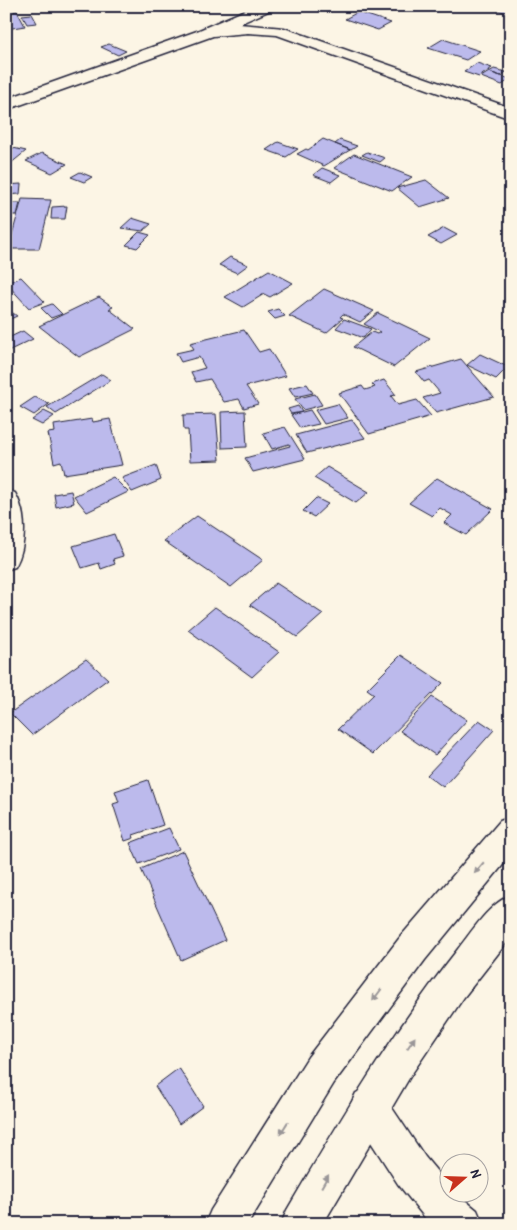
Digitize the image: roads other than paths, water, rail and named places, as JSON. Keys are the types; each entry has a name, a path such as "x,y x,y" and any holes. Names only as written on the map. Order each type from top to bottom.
{"street":[{"path":"6,105 211,31 268,6 271,25 279,31"},
{"path":"211,31 248,28 279,31 511,114"},
{"path":"6,499 10,506 10,530 6,560"},
{"path":"224,1224 321,1070 413,948 511,831"},
{"path":"301,1224 369,1106 441,998 485,940 511,911"},
{"path":"369,1106 416,1176 452,1218 463,1224"}]}
